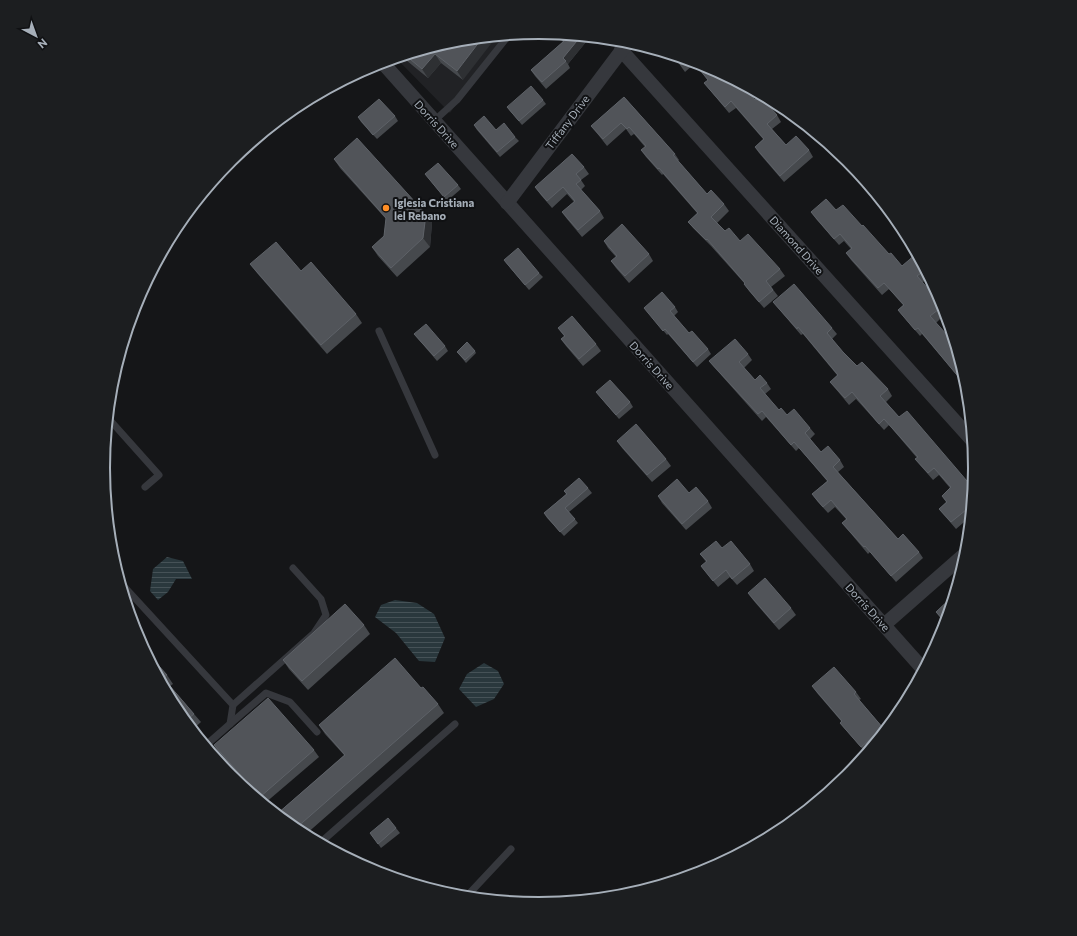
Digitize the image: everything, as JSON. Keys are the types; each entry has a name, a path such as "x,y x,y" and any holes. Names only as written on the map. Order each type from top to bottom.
{"street":[{"name":"Tiffany Drive","path":"507,203 623,47"},
{"name":"Diamond Drive","path":"626,48 966,434"},
{"name":"Dorris Drive","path":"387,67 919,665"},
{"path":"884,625 957,560"}],"lane":[{"path":"434,121 457,100 505,41"},
{"path":"379,331 435,454"},
{"path":"112,422 159,475 146,487"},
{"path":"230,724 232,705 314,633 326,615 320,599 293,568"},
{"path":"127,590 232,705"},
{"path":"209,742 266,693 290,702 317,732"},
{"path":"324,840 456,724"},
{"path":"471,891 511,849"}],"shaded area":[{"path":"502,41 450,113 400,62 455,47"},
{"path":"167,557 183,561 192,579 176,579 168,592 158,600 150,591 153,569"},
{"path":"395,600 417,603 434,614 445,638 435,662 419,661 396,633 375,617 381,605"},
{"path":"484,663 498,671 504,684 494,699 476,707 459,689 467,674"}],"building":[{"path":"563,40 577,41 563,58 566,61 542,82 531,70 564,41"},
{"path":"478,44 457,71 435,54 422,69 410,59 455,47"},
{"path":"701,71 728,83 751,95 755,100 757,98 769,106 777,115 767,124 786,145 796,136 809,150 780,176 755,147 764,139 731,101 725,107 704,83 708,80"},
{"path":"531,86 543,100 519,121 507,107"},
{"path":"624,97 675,154 673,155 707,194 711,190 724,204 711,217 725,231 729,228 740,241 748,234 780,269 766,281 773,290 759,302 744,284 745,283 707,239 706,240 688,222 698,213 659,168 658,169 641,150 646,146 629,127 627,129 621,123 603,139 591,126"},
{"path":"379,99 395,116 373,135 358,117"},
{"path":"484,116 496,130 504,123 515,137 497,152 474,125"},
{"path":"357,138 426,214 423,238 391,268 372,247 384,236 386,218 334,159"},
{"path":"572,154 584,167 576,174 581,180 576,184 600,211 578,230 562,212 575,201 563,187 547,201 535,187"},
{"path":"438,163 458,185 444,197 425,174"},
{"path":"826,199 836,210 843,205 902,266 912,258 920,273 917,276 928,289 937,310 930,316 946,334 957,375 918,328 915,330 898,310 904,305 884,283 878,288 846,253 852,248 840,234 834,239 811,212"},
{"path":"622,224 649,254 625,276 611,261 617,256 604,241"},
{"path":"276,242 301,271 311,262 356,314 321,345 250,264"},
{"path":"518,248 539,273 525,285 504,260"},
{"path":"794,284 832,328 827,333 843,352 857,366 862,362 888,389 880,396 899,417 907,411 968,482 965,510 951,522 939,509 947,502 942,496 951,487 934,468 928,473 915,459 918,457 884,419 879,424 852,392 845,398 830,382 838,375 798,327 797,329 773,302"},
{"path":"662,292 675,307 670,311 689,333 692,331 708,349 693,362 665,329 663,331 644,308"},
{"path":"572,316 596,344 579,359 561,339 565,336 558,328"},
{"path":"426,324 445,346 434,356 414,334"},
{"path":"735,339 748,354 739,362 755,380 760,375 767,383 760,388 779,410 781,408 787,415 794,409 810,428 805,433 821,452 828,446 840,460 833,467 898,539 903,534 919,552 891,576 865,546 864,547 842,523 847,519 831,500 823,507 812,494 828,481 794,442 791,445 762,411 758,414 709,361"},
{"path":"467,342 475,351 465,360 457,352"},
{"path":"610,380 630,402 616,415 596,392"},
{"path":"636,424 666,459 647,475 617,441"},
{"path":"579,478 588,488 565,508 575,519 560,532 544,513 567,494 564,491"},
{"path":"677,479 689,493 696,487 708,501 682,524 658,496"},
{"path":"716,541 722,548 731,541 750,564 732,579 726,570 713,581 701,566 707,561 700,554"},
{"path":"765,578 791,608 774,623 748,593"},
{"path":"946,603 941,617 936,612"},
{"path":"345,604 364,625 302,681 283,660"},
{"path":"395,658 421,688 423,687 438,704 300,825 281,811 345,755 319,725"},
{"path":"157,664 167,675 164,677"},
{"path":"834,667 856,692 854,694 881,726 872,737 861,747 840,723 842,721 812,686"},
{"path":"168,684 194,714 190,717"},
{"path":"268,698 314,750 262,796 248,783 214,745"},
{"path":"388,818 396,828 378,844 370,833"}],"place":[{"name":"Iglesia Cristiana lel Rebano","path":"386,208"}]}
